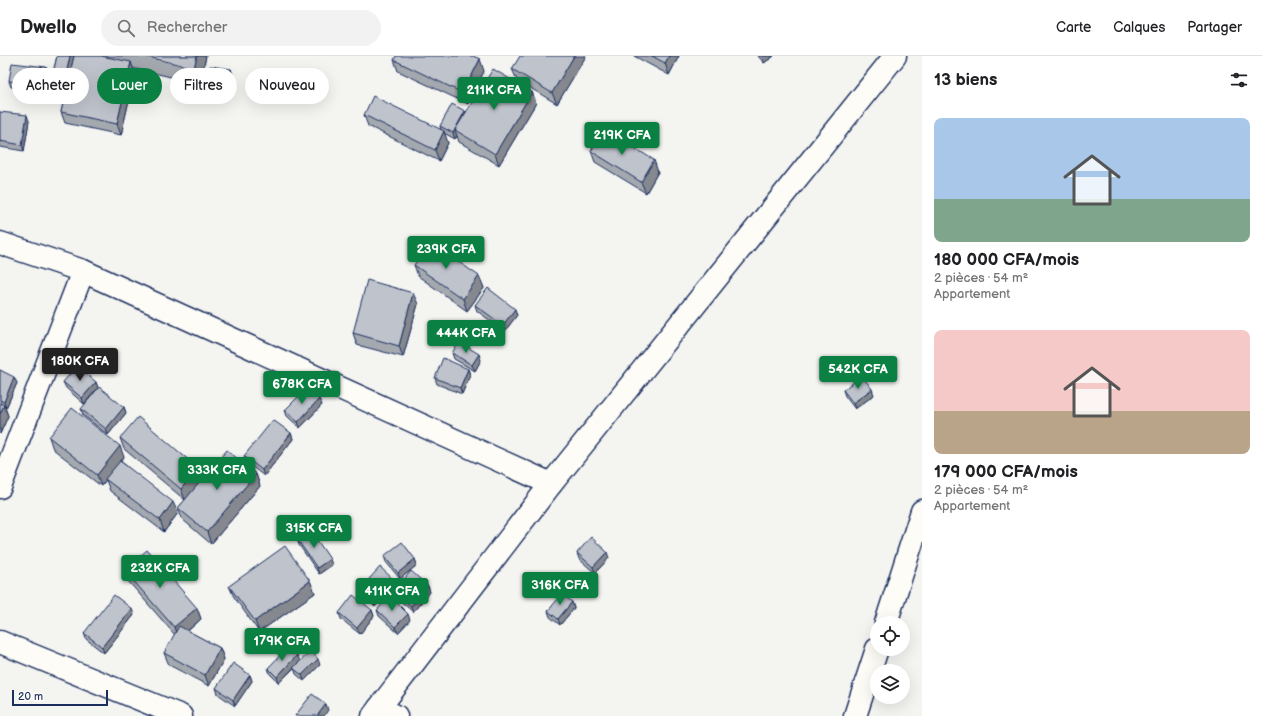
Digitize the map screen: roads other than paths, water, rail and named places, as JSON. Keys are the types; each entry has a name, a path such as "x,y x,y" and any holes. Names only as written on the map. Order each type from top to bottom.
{"street":[{"path":"383,713 551,484 895,56"},
{"path":"0,243 83,271 551,484"},
{"path":"0,487 83,271"},
{"path":"888,616 922,511"},
{"path":"0,642 181,716"},
{"path":"855,716 875,656"}]}
